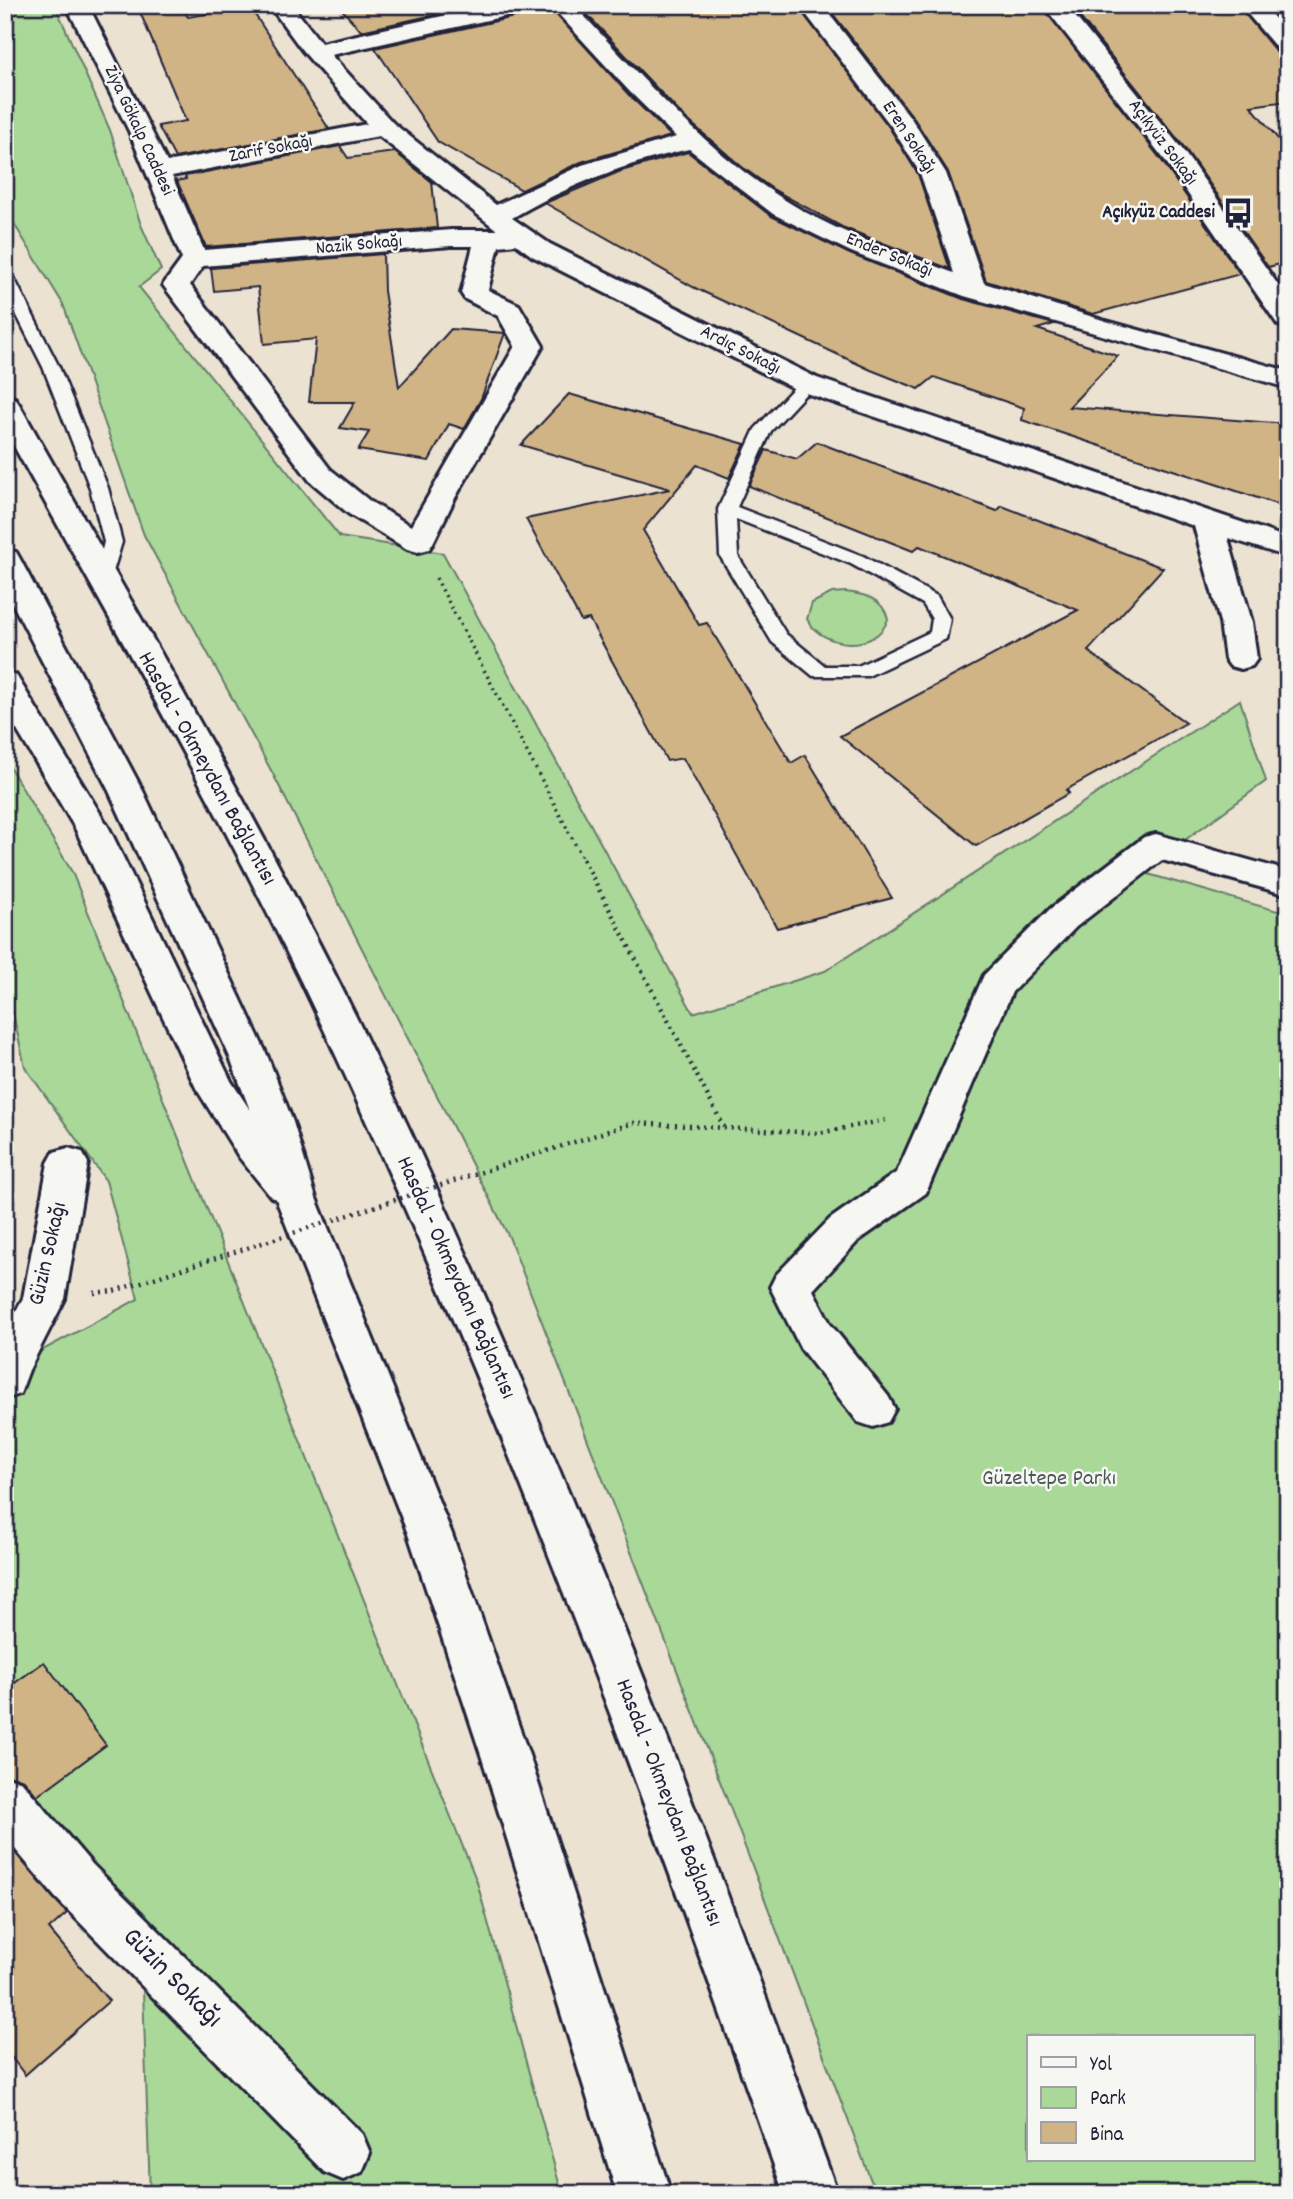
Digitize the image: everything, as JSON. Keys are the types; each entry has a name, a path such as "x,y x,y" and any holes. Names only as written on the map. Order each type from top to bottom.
{"main road":[{"name":"Ziya Gökalp Caddesi","path":"77,5 159,171 195,259"},
{"name":"Ardıç Sokağı","path":"280,5 384,128 491,228 524,238 541,250 807,384 1288,548"},
{"path":"317,51 524,5"},
{"name":"Ender Sokağı","path":"561,5 658,109 693,141 784,210 868,250 973,290 1288,380"},
{"name":"Eren Sokağı","path":"810,5 902,123 933,173 973,290"},
{"name":"Açıkyüz Sokağı","path":"1054,5 1173,154 1288,319"},
{"path":"1251,5 1288,47"},
{"name":"Zarif Sokağı","path":"159,171 384,128"},
{"path":"195,259 176,285 320,475 360,508 418,543 440,498 528,346 509,311 474,293 491,228 538,191 599,167 693,141"},
{"name":"Nazik Sokağı","path":"195,259 451,239 491,228"},
{"name":"Hasdal - Okmeydanı Bağlantısı","path":"5,404 253,850 337,1019 456,1275 575,1560 735,1976 811,2194"},
{"path":"1208,521 1236,622 1241,659"},
{"path":"5,559 126,791 248,1055 274,1122 296,1198 430,1534 506,1758 644,2194"},
{"path":"5,682 92,828 215,1088 253,1146 296,1198"},
{"path":"873,1409 816,1337 791,1287 844,1230 912,1182 996,985 1063,918 1156,846 1288,883"},
{"name":"Güzin Sokağı","path":"6,1373 44,1299 68,1163"},
{"name":"Güzin Sokağı","path":"5,1799 73,1880 343,2153"}],"lane":[{"path":"5,276 51,367 99,488 113,542 103,581"},
{"path":"727,509 857,560 930,600 941,619 939,635 861,672 820,672 779,638 729,556 727,509 763,429 807,384"}],"path":[{"path":"418,543 724,1127"},
{"path":"114,1291 633,1123 819,1133 943,1110"}],"green space":[{"name":"Güzeltepe Parkı","path":"5,5 55,5 110,130 141,225 161,270 139,287 340,537 443,553 693,1013 825,971 1240,700 1266,781 1141,872 1288,914 1288,2194 876,2194 733,1815 509,1237 273,774 144,535 63,304 5,209"},
{"path":"845,592 872,598 882,606 888,619 882,630 873,638 849,643 836,641 814,629 807,619 812,603 832,593"},
{"path":"5,759 72,872 477,1882 562,2194 150,2194 141,1931 5,1756 5,1392 26,1359 138,1299 106,1181 25,1067 5,978"}],"building":[{"path":"137,5 180,5 188,17 250,7 329,129 175,158 158,126 186,121"},
{"path":"338,5 479,5 361,31"},
{"path":"537,5 548,5 628,94 671,136 581,162 522,190 438,142 375,48 533,13"},
{"path":"578,5 797,5 889,127 918,174 950,269 842,227 774,190 742,167 683,116"},
{"path":"826,5 1041,5 1162,161 1240,274 1093,314 986,281 948,172 913,117"},
{"path":"1070,5 1238,5 1278,54 1288,56 1288,101 1251,106 1288,151 1288,262 1268,267 1184,147"},
{"path":"1267,5 1288,5 1288,29"},
{"path":"340,146 348,158 395,152 432,182 437,228 206,247 177,181 186,179 185,176"},
{"path":"688,152 771,216 850,254 963,299 1054,324 1037,329 1118,356 1069,407 1288,424 1288,508 1022,420 1024,408 934,377 919,389 871,370 693,287 545,203 621,171"},
{"path":"383,254 384,291 399,387 451,329 505,333 481,399 464,429 449,424 429,461 358,450 369,432 340,428 355,402 309,402 316,339 264,344 258,287 214,291 211,268"},
{"path":"569,394 745,444 729,478 697,465 643,530 699,625 707,623 791,763 805,755 892,898 777,928 683,758 667,761 589,619 581,621 526,519 670,489 521,445"},
{"path":"817,442 997,511 1002,506 1163,568 1088,651 1186,723 1066,790 1069,793 976,846 840,736 1078,610 919,546 913,551 749,486 766,450 797,459"},
{"path":"44,1662 106,1745 37,1796 24,1780 5,1774 5,1690"},
{"path":"5,1841 67,1913 49,1929 109,2001 25,2075 5,2049"}],"place":[{"name":"Açıkyüz Caddesi","path":"1238,213"}]}
